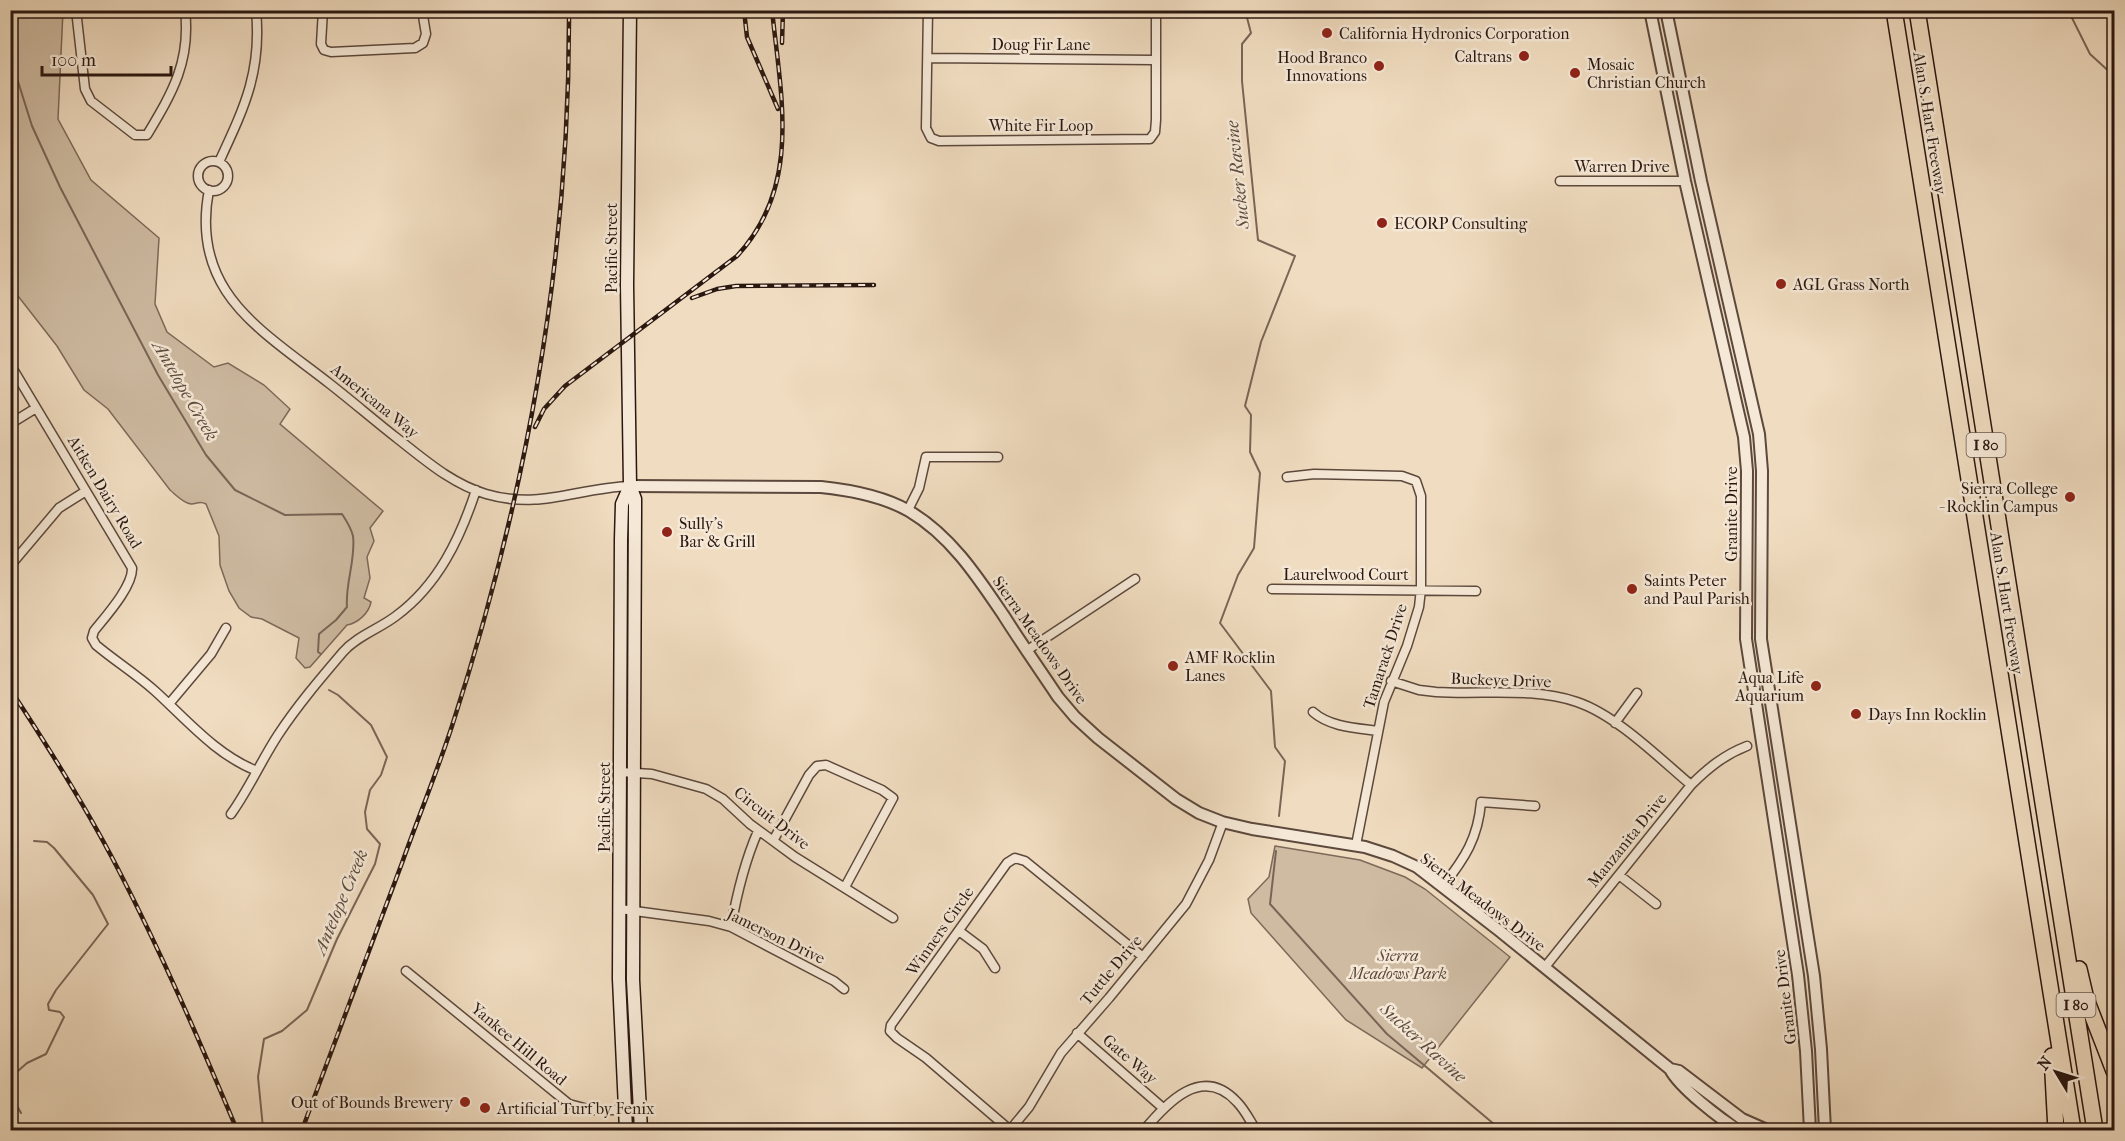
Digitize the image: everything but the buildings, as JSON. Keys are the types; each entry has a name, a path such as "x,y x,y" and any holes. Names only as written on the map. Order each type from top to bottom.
{"highway":[{"name":"Alan S. Hart Freeway","path":"1894,10 2073,1131"},
{"name":"Alan S. Hart Freeway","path":"1917,10 2096,1131"},
{"path":"2056,879 2086,999 2115,1071"},
{"path":"2049,981 2056,1131"}],"main road":[{"name":"Pacific Street","path":"630,10 627,273 630,486 635,499 635,1036 641,1131"},
{"name":"Pacific Street","path":"626,1131 620,1002 620,772 622,504 630,486"}],"street":[{"path":"76,10 85,89 91,101 135,135 147,135 175,87 185,43 186,10"},
{"path":"219,162 243,110 253,80 257,42 256,10"},
{"path":"323,10 321,44 324,50 331,52 415,48 423,44 426,34 422,10"},
{"name":"White Fir Loop","path":"928,10 926,128 931,138 939,141 1150,139 1155,132 1156,120 1154,60 1156,10"},
{"name":"Granite Drive","path":"1650,10 1685,181 1744,437 1747,471 1745,624 1747,648 1798,975 1806,1051 1810,1131"},
{"name":"Granite Drive","path":"1666,10 1701,181 1759,434 1762,471 1761,639 1814,976 1823,1069 1825,1131"},
{"name":"Doug Fir Lane","path":"928,58 1154,60"},
{"path":"208,162 219,162 226,170 226,182 220,189 209,190 199,182 199,170 208,162"},
{"name":"Warren Drive","path":"1560,181 1685,181"},
{"path":"1685,181 1701,181"},
{"name":"Americana Way","path":"209,190 204,225 207,247 214,269 225,290 238,306 268,334 433,467 476,490 528,501 563,497 603,487 630,486"},
{"name":"Aitken Dairy Road","path":"10,364 132,568 133,575 128,584 94,631 92,638 96,645 152,688 184,720 230,757 257,771"},
{"path":"10,424 36,408"},
{"path":"908,510 919,488 926,457 998,457"},
{"name":"Tamarack Drive","path":"1287,477 1314,474 1391,475 1411,478 1419,487 1422,505 1421,589 1414,627 1384,702 1356,844"},
{"name":"Sierra Meadows Drive","path":"630,486 821,487 848,490 876,497 908,510 937,531 967,562 1058,697 1098,738 1176,800 1199,813 1223,822 1252,829 1356,844 1405,862 1443,886 1545,967 1670,1070 1674,1078 1738,1130"},
{"path":"231,814 277,736 300,704 346,649 411,605 429,586 456,542 476,490"},
{"path":"10,566 59,508 86,491"},
{"path":"1026,651 1135,579"},
{"name":"Laurelwood Court","path":"1272,589 1476,591"},
{"path":"169,704 211,654 226,628"},
{"name":"Buckeye Drive","path":"1391,681 1419,690 1522,694 1560,698 1589,707 1615,723 1691,785"},
{"path":"1615,723 1637,693"},
{"path":"1313,712 1319,718 1335,724 1378,731"},
{"name":"Manzanita Drive","path":"1545,967 1691,785 1718,761 1746,746"},
{"path":"773,841 809,775 817,765 826,765 882,790 893,798 845,887"},
{"name":"Circuit Drive","path":"620,772 652,774 706,789 723,799 758,831 893,918"},
{"path":"1443,886 1470,847 1480,818 1481,802 1535,806"},
{"name":"Tuttle Drive","path":"1010,1130 1033,1100 1055,1061 1186,904 1209,860 1223,822"},
{"path":"731,927 742,872 758,831"},
{"name":"Winners Circle","path":"1010,1130 926,1058 890,1031 891,1025 1010,859 1020,858 1143,957"},
{"path":"1618,875 1656,904"},
{"name":"Jamerson Drive","path":"620,909 709,921 731,927 834,981 844,989"},
{"path":"959,931 983,949 995,968"},
{"name":"Yankee Hill Road","path":"406,971 569,1104 592,1110 624,1110"},
{"name":"Gate Way","path":"1077,1033 1163,1108"},
{"name":"Sierra Meadows Drive","path":"1670,1070 1679,1071 1742,1119 1767,1131"},
{"path":"1144,1131 1163,1108 1177,1096 1187,1090 1199,1088 1216,1089 1238,1102 1256,1131"},
{"path":"1714,1099 1738,1130"}],"green space":[{"path":"10,11 63,11 58,119 91,180 159,238 155,304 167,332 214,367 228,363 264,385 290,409 280,424 383,511 370,528 374,541 367,557 370,578 364,598 371,602 370,606 362,617 347,625 310,667 305,668 296,658 299,638 262,619 251,617 239,608 229,591 220,565 219,536 206,504 188,503 170,490 108,409 84,390 57,346 11,287"},
{"name":"Sierra Meadows Park","path":"1275,846 1360,860 1405,877 1425,889 1510,957 1422,1068 1346,1020 1251,913 1248,899 1269,877"}],"waterway":[{"name":"Sucker Ravine","path":"1245,10 1251,33 1242,44 1242,81 1258,240 1295,256 1261,342 1245,406 1251,415 1250,452 1260,473 1254,548 1238,575 1220,623 1271,691 1275,747 1285,761 1279,816"},
{"path":"2068,10 2090,54 2114,76"},
{"name":"Antelope Creek","path":"10,56 32,126 60,187 158,375 206,455 235,490 285,515 342,514 348,524 354,545 347,607 319,634 318,652 321,654"},
{"name":"Antelope Creek","path":"262,1130 258,1077 264,1039 282,1031 307,1010 337,939 375,864 380,844 367,829 365,812 370,790 381,775 387,757 371,725 338,695 329,690"},
{"path":"10,1078 27,1063 46,1054 64,1017 60,1012 49,1010 48,1004 56,990 108,924 93,895 54,848 47,842 34,841"},
{"name":"Sucker Ravine","path":"1276,851 1270,904 1387,1034 1501,1130"},
{"path":"10,1093 21,1113"}],"railway":[{"path":"302,1130 446,743 479,639 502,551 539,373 552,283 562,192 569,10"},
{"path":"744,10 747,37 778,109"},
{"path":"535,427 544,409 565,386 737,256 758,229 771,200 779,170 782,139 782,108 772,10"},
{"path":"782,43 783,10"},
{"path":"692,298 717,289 736,286 874,285"},
{"path":"10,689 67,778 118,869 180,998 237,1130"}],"place":[{"name":"California Hydronics Corporation","path":"1327,33"},
{"name":"Caltrans","path":"1524,56"},
{"name":"Hood Branco Innovations","path":"1379,66"},
{"name":"Mosaic Christian Church","path":"1575,73"},
{"name":"ECORP Consulting","path":"1382,223"},
{"name":"AGL Grass North","path":"1781,284"},
{"name":"Sierra College - Rocklin Campus","path":"2070,497"},
{"name":"Sully's Bar & Grill","path":"667,532"},
{"name":"Saints Peter and Paul Parish","path":"1632,589"},
{"name":"AMF Rocklin Lanes","path":"1173,666"},
{"name":"Aqua Life Aquarium","path":"1816,686"},
{"name":"Days Inn Rocklin","path":"1856,714"},
{"name":"Out of Bounds Brewery","path":"465,1102"},
{"name":"Artificial Turf by Fenix","path":"485,1108"}]}
